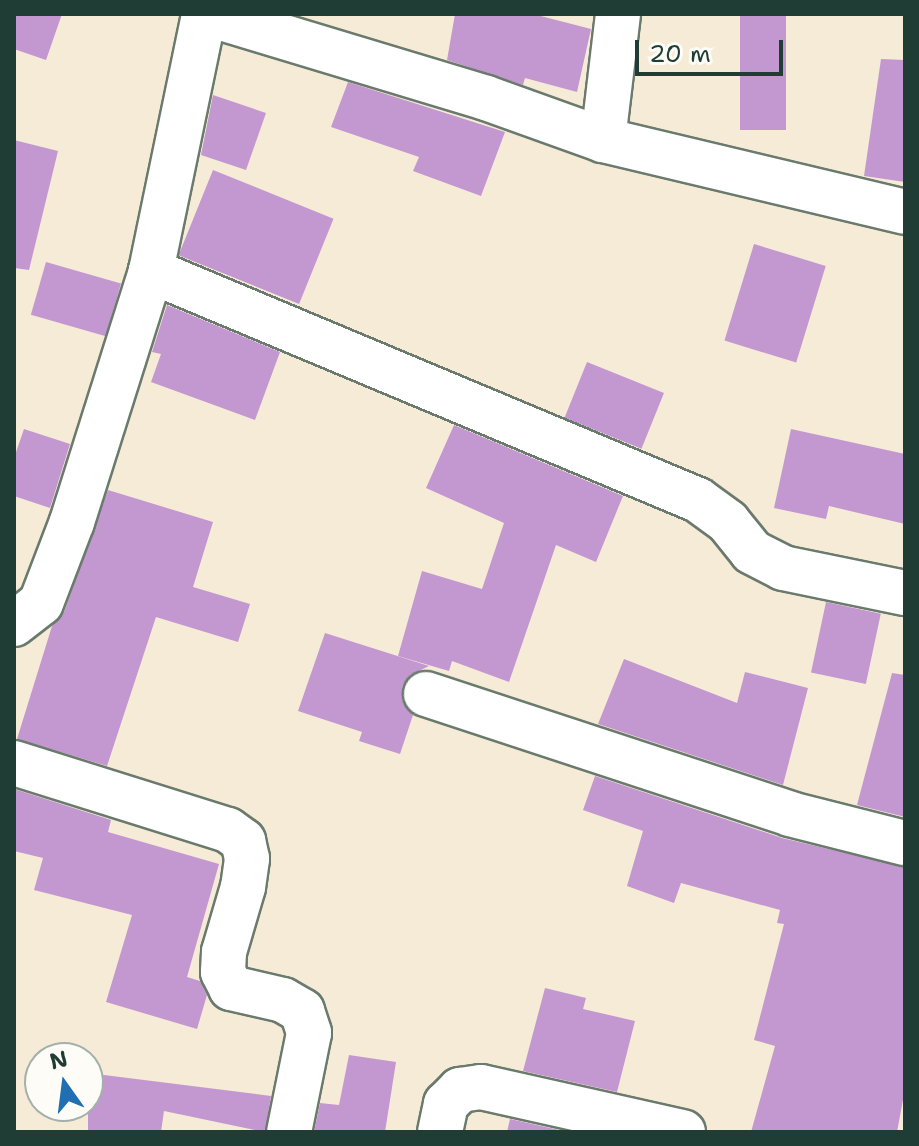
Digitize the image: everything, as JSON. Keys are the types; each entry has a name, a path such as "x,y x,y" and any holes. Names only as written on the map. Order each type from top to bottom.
{"street":[{"path":"14,624 41,603 72,522 151,271 206,14 486,98 603,140 905,212"},
{"path":"603,140 618,14"},
{"path":"151,271 698,500 728,522 752,552 783,568 839,582 905,593"},
{"path":"426,694 790,814 905,843"},
{"path":"14,763 228,830 243,841 247,859 243,887 224,952 223,972 231,988 283,1000 302,1011 309,1033 289,1132"},
{"path":"440,1132 446,1104 460,1090 481,1087 683,1132"}],"building":[{"path":"14,14 62,14 46,60 14,49"},
{"path":"455,14 533,14 591,29 577,92 525,78 523,85 447,60"},
{"path":"740,14 786,14 786,130 740,130"},
{"path":"881,59 905,60 905,182 864,176"},
{"path":"348,82 505,132 481,196 413,171 419,157 331,127"},
{"path":"213,95 266,113 246,170 201,155"},
{"path":"14,140 58,151 29,270 14,268"},
{"path":"213,170 334,219 299,304 179,255"},
{"path":"754,244 826,266 796,363 724,341"},
{"path":"46,262 121,283 106,336 31,315"},
{"path":"167,305 280,352 255,420 151,382 161,354 152,352"},
{"path":"587,362 664,393 641,449 565,418"},
{"path":"454,425 623,496 596,562 556,545 509,682 452,661 449,671 398,656 422,571 482,589 504,523 426,488"},
{"path":"24,429 70,444 50,508 14,496 14,458"},
{"path":"791,429 905,454 905,524 829,506 826,519 774,508"},
{"path":"108,490 213,522 193,587 250,604 238,642 156,617 107,766 17,739 52,626 64,612"},
{"path":"826,602 881,614 866,684 811,672"},
{"path":"325,633 429,666 410,675 403,685 402,700 413,715 400,754 359,741 362,732 298,711"},
{"path":"624,659 737,703 745,672 808,688 783,785 598,724"},
{"path":"892,673 905,675 905,817 857,805"},
{"path":"595,776 782,838 905,867 905,1089 897,1132 751,1132 775,1046 754,1040 784,924 777,923 780,910 681,883 674,903 627,886 643,831 583,810"},
{"path":"14,789 111,820 108,832 219,864 187,977 200,981 207,995 197,1029 106,1002 132,915 34,890 43,858 14,851"},
{"path":"545,988 586,998 583,1009 635,1021 617,1092 523,1071"},
{"path":"349,1055 396,1062 385,1132 314,1132 320,1103 339,1105"},
{"path":"104,1075 271,1096 265,1132 164,1111 161,1132 88,1132 88,1122 104,1122"},
{"path":"510,1119 568,1132 507,1132"}]}
